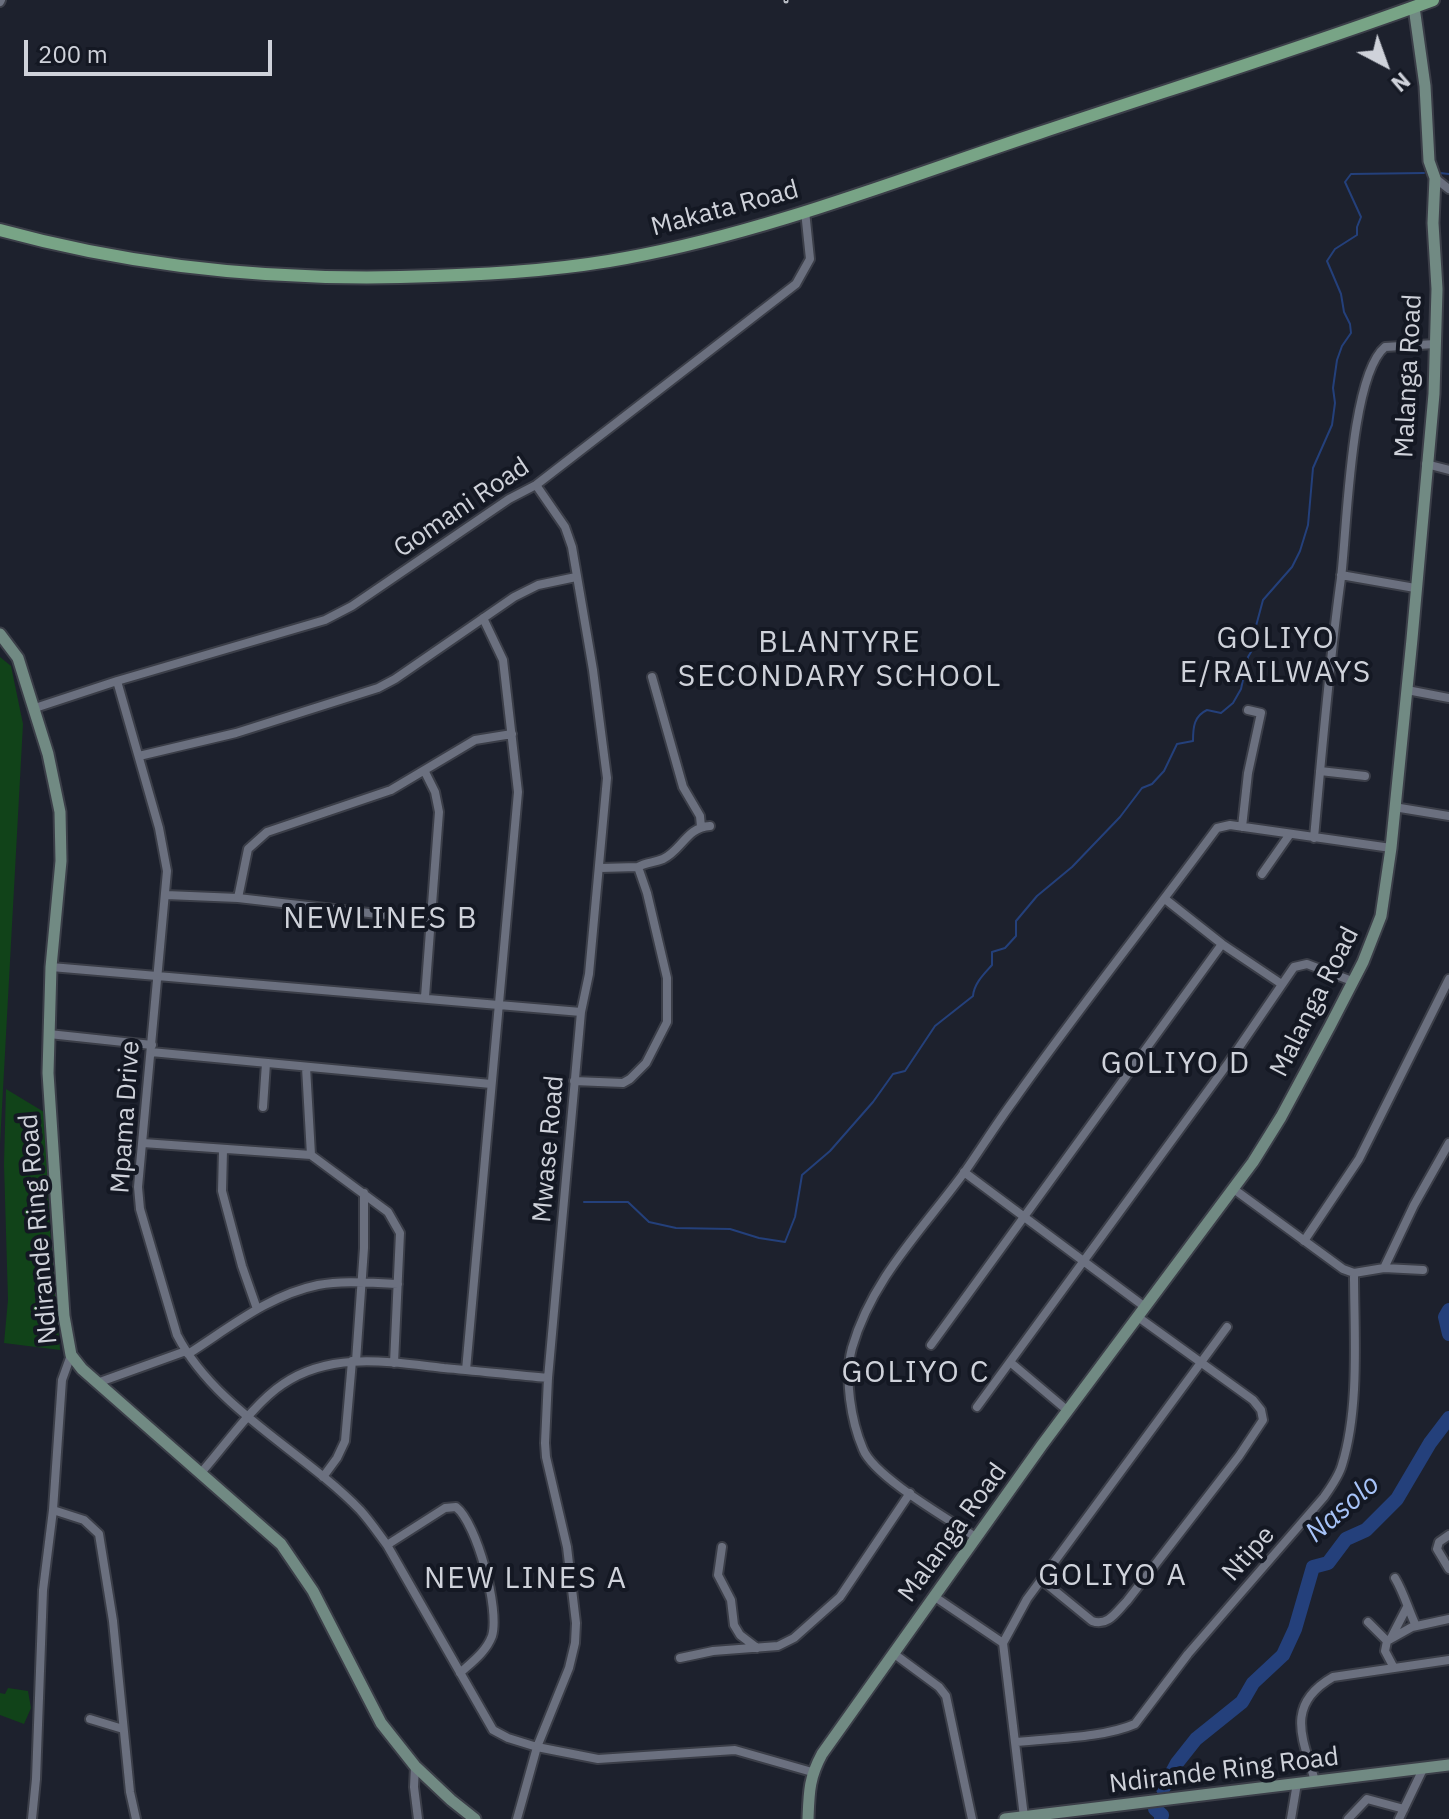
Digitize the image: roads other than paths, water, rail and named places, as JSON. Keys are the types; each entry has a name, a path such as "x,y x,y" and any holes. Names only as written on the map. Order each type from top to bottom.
{"main road":[{"name":"Makata Road","path":"0,230 138,260 222,272 361,279 490,274 600,262 688,243 805,211 1406,6 1433,0"}],"street":[{"name":"Malanga Road","path":"808,1819 812,1772 822,1754 1068,1411 1235,1190 1281,1117 1352,981 1381,916 1391,848 1434,394 1435,178 1429,161 1425,86 1406,6"},
{"path":"1435,178 1449,189"},
{"name":"Gomani Road","path":"35,708 338,614 509,499 536,485 796,284 810,259 805,211"},
{"path":"1314,838 1344,527 1364,391 1380,350 1391,345 1435,344"},
{"path":"1426,464 1449,470"},
{"name":"Mwase Road","path":"517,1819 537,1747 569,1668 575,1643 576,1623 567,1547 546,1457 548,1378 574,1081 581,1012 589,974 607,778 572,547 565,527 536,485"},
{"path":"1341,575 1415,588"},
{"path":"139,756 236,733 378,688 514,597 538,585 576,577"},
{"path":"466,1370 518,792 503,660 483,618"},
{"name":"Ndirande Ring Road","path":"0,634 18,658 35,708 60,812 61,861 51,967 48,1073 64,1316 71,1355 97,1383 281,1544 313,1591 376,1715 415,1766 475,1819"},
{"path":"600,868 638,867 667,857 705,827 683,787 652,677"},
{"name":"Mpama Drive","path":"117,681 165,851 166,895 138,1187 140,1209 177,1335 187,1353 212,1384 360,1510 387,1545 493,1730 537,1747 598,1759 735,1750 812,1772"},
{"path":"1407,690 1449,698"},
{"path":"1242,827 1248,773 1261,713 1248,710"},
{"path":"238,898 248,849 267,832 391,790 475,740 512,734"},
{"path":"1320,771 1365,776"},
{"path":"425,772 435,792 439,812 425,997"},
{"path":"1394,807 1449,816"},
{"path":"977,1538 910,1493 873,1464 864,1452 853,1411 849,1374 851,1352 859,1326 879,1286 1014,1099 1217,828 1230,825 1391,848"},
{"path":"1262,874 1290,834"},
{"path":"574,1081 623,1083 630,1079 646,1063 667,1022 667,978 651,907 638,867"},
{"path":"166,895 238,898 430,920"},
{"path":"1165,899 1222,944 1280,983"},
{"path":"931,1345 1222,944"},
{"path":"977,1407 1229,1062 1280,983 1294,967 1307,964 1352,981"},
{"path":"51,967 581,1012"},
{"path":"1304,1241 1359,1159 1449,979"},
{"path":"49,1034 266,1063 491,1084"},
{"path":"263,1107 266,1063"},
{"path":"306,1067 311,1155"},
{"path":"143,1143 311,1155 388,1212 398,1229 394,1363"},
{"path":"1384,1268 1414,1205 1449,1143"},
{"path":"223,1150 222,1191 237,1251 257,1309"},
{"path":"964,1172 1083,1260 1201,1363 1253,1400 1261,1410 1263,1420 1239,1456 1127,1601 1108,1621 1092,1621 1043,1581"},
{"path":"1235,1190 1334,1265 1354,1273 1384,1268 1423,1270"},
{"path":"323,1477 345,1441 362,1283 364,1193"},
{"name":"Ntipe","path":"1017,1742 1085,1735 1135,1724 1188,1654 1324,1497 1342,1468 1350,1432 1354,1273"},
{"path":"97,1383 187,1353 257,1309 287,1295 316,1286 398,1284"},
{"path":"1024,1817 1003,1643 1027,1599 1227,1327"},
{"path":"32,1819 43,1590 53,1510 62,1380 71,1355"},
{"path":"200,1474 272,1394 295,1377 325,1365 354,1361 394,1363 548,1378"},
{"path":"1010,1362 1068,1411"},
{"path":"680,1658 713,1651 778,1646 794,1638 840,1597 910,1493"},
{"path":"387,1545 445,1508 456,1507 463,1512 480,1555 493,1612 493,1629 487,1647 460,1673"},
{"path":"53,1510 84,1520 99,1534 113,1621 123,1729 136,1819"},
{"path":"1449,1535 1439,1542 1437,1549 1449,1569"},
{"path":"722,1547 718,1575 731,1600 734,1625 740,1635 758,1648"},
{"path":"1395,1578 1416,1626"},
{"path":"935,1597 1003,1643"},
{"path":"1376,1670 1407,1607"},
{"path":"1387,1644 1416,1626 1449,1619"},
{"path":"1368,1622 1387,1644 1394,1668"},
{"path":"893,1653 939,1687 946,1696 972,1819"},
{"path":"1315,1781 1299,1732 1305,1703 1323,1684 1333,1677 1449,1660"},
{"path":"90,1719 123,1729"},
{"name":"Ndirande Ring Road","path":"1005,1819 1449,1765"},
{"path":"415,1766 418,1819"},
{"path":"1399,1819 1423,1769"},
{"path":"1291,1819 1297,1783"},
{"path":"1348,1819 1367,1799 1404,1809"}],"waterway":[{"path":"584,1202 628,1202 649,1222 676,1228 730,1229 785,1242 795,1217 802,1175 830,1151 893,1074 905,1071 935,1026 973,996 978,983 992,965 992,952 1005,948 1016,936 1016,921 1037,896 1072,867 1120,817 1142,788 1152,784 1164,771 1177,744 1193,741 1199,715 1207,710 1221,713 1233,703 1241,689 1248,657 1257,642 1256,626 1263,600 1292,567 1300,551 1308,525 1313,468 1332,425 1337,360 1351,333 1341,294 1327,261 1335,249 1357,235 1361,217 1345,182 1351,174 1424,173"},
{"path":"1440,173 1449,174"},
{"name":"Nasolo","path":"1449,1310 1445,1317 1449,1334"},
{"name":"Nasolo","path":"1163,1789 1177,1763 1196,1739 1242,1702 1253,1683 1283,1655 1295,1629 1313,1567 1328,1563 1346,1539 1366,1530 1397,1499 1430,1443 1449,1418"},
{"name":"Nasolo","path":"1155,1809 1162,1815 1161,1819"}],"district":[{"name":"GOLIYO E/RAILWAYS","path":"1276,656"},
{"name":"BLANTYRE SECONDARY SCHOOL","path":"840,660"},
{"name":"NEWLINES B","path":"381,919"},
{"name":"GOLIYO D","path":"1176,1064"},
{"name":"GOLIYO C","path":"916,1373"},
{"name":"GOLIYO A","path":"1113,1576"},
{"name":"NEW LINES A","path":"526,1579"}]}
